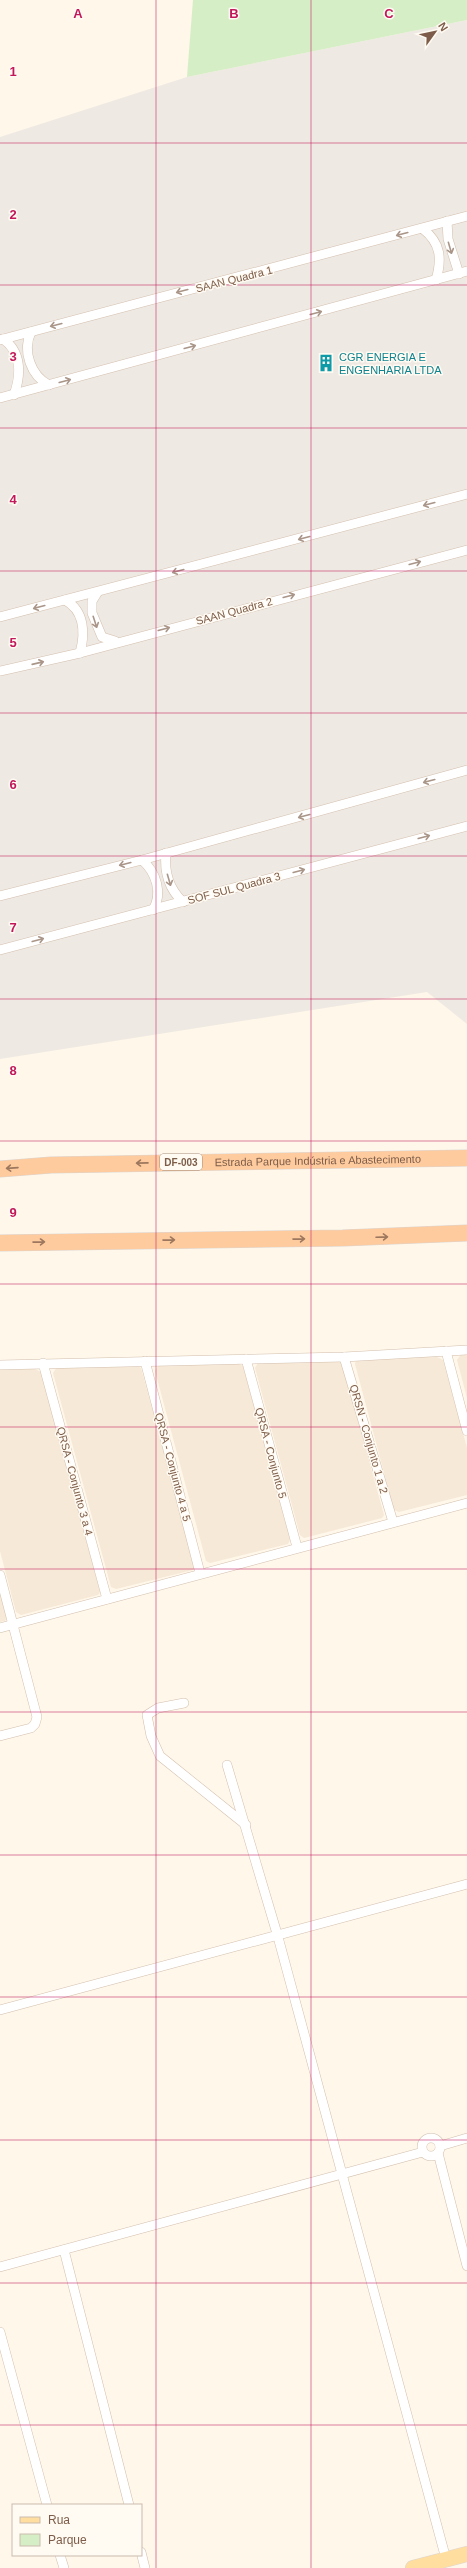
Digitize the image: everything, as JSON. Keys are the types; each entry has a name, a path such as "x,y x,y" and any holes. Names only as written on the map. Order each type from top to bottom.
{"highway":[{"name":"Estrada Parque Indústria e Abastecimento","path":"0,1169 51,1165 467,1158"},
{"path":"0,1243 343,1238 467,1233"}],"main road":[{"path":"413,2568 467,2554"}],"street":[{"name":"SAAN Quadra 1","path":"2,340 423,229 467,216"},
{"path":"0,398 463,273 448,239 448,221"},
{"path":"423,229 435,240 440,252 441,263 436,280"},
{"path":"31,332 27,349 30,363 40,380 49,385"},
{"path":"2,340 12,345 20,370 20,379 14,395"},
{"path":"0,618 467,494"},
{"name":"SAAN Quadra 2","path":"0,672 80,653 116,642 467,550"},
{"path":"97,592 92,601 92,613 98,632 106,640 116,642"},
{"path":"65,600 73,604 82,623 84,638 80,653"},
{"path":"0,896 142,860 467,770"},
{"name":"SOF SUL Quadra 3","path":"0,950 467,826"},
{"path":"166,853 165,864 171,887 174,894 183,902"},
{"path":"142,860 150,866 157,887 158,896 153,910"},
{"path":"0,1365 344,1357 467,1350"},
{"path":"446,1351 467,1431"},
{"name":"QRSN - Conjunto 1 a 2","path":"344,1357 393,1522"},
{"name":"QRSA - Conjunto 5","path":"246,1359 297,1546"},
{"name":"QRSA - Conjunto 4 a 5","path":"146,1361 200,1573"},
{"name":"QRSA - Conjunto 3 a 4","path":"43,1363 107,1599"},
{"path":"0,1628 297,1546 467,1503"},
{"path":"0,1575 37,1716 35,1724 30,1728 0,1736"},
{"path":"184,1703 158,1708 147,1715 151,1736 156,1749 167,1763 246,1825"},
{"path":"227,1765 278,1937 341,2175 446,2559"},
{"path":"0,2010 278,1937 467,1884"},
{"path":"0,2267 423,2152 432,2156 439,2150 467,2138"},
{"path":"423,2152 422,2144 428,2139 436,2140 467,2266"},
{"path":"64,2250 129,2504"},
{"path":"0,2332 47,2504"},
{"path":"60,2556 64,2568"},
{"path":"142,2556 145,2568"}],"shaded area":[{"path":"467,20 467,1024 427,992 0,1059 0,137 187,77"},
{"path":"467,1353 467,1398 457,1360 461,1354"},
{"path":"435,1356 443,1360 467,1448 467,1495 399,1512 394,1510 355,1364 356,1360"},
{"path":"334,1359 342,1363 384,1515 382,1518 304,1538 300,1535 255,1368 259,1361"},
{"path":"234,1362 243,1366 290,1540 288,1544 210,1563 206,1561 155,1371 159,1364"},
{"path":"133,1364 141,1368 195,1566 193,1570 116,1589 111,1587 53,1373 57,1367"},
{"path":"33,1368 41,1372 100,1592 98,1595 21,1615 16,1612 0,1551 0,1369"},
{"path":"0,1593 7,1617 5,1621 0,1622"}],"green space":[{"path":"193,0 467,0 467,20 187,77"}],"place":[{"name":"CGR ENERGIA E ENGENHARIA LTDA","path":"326,363"}]}
